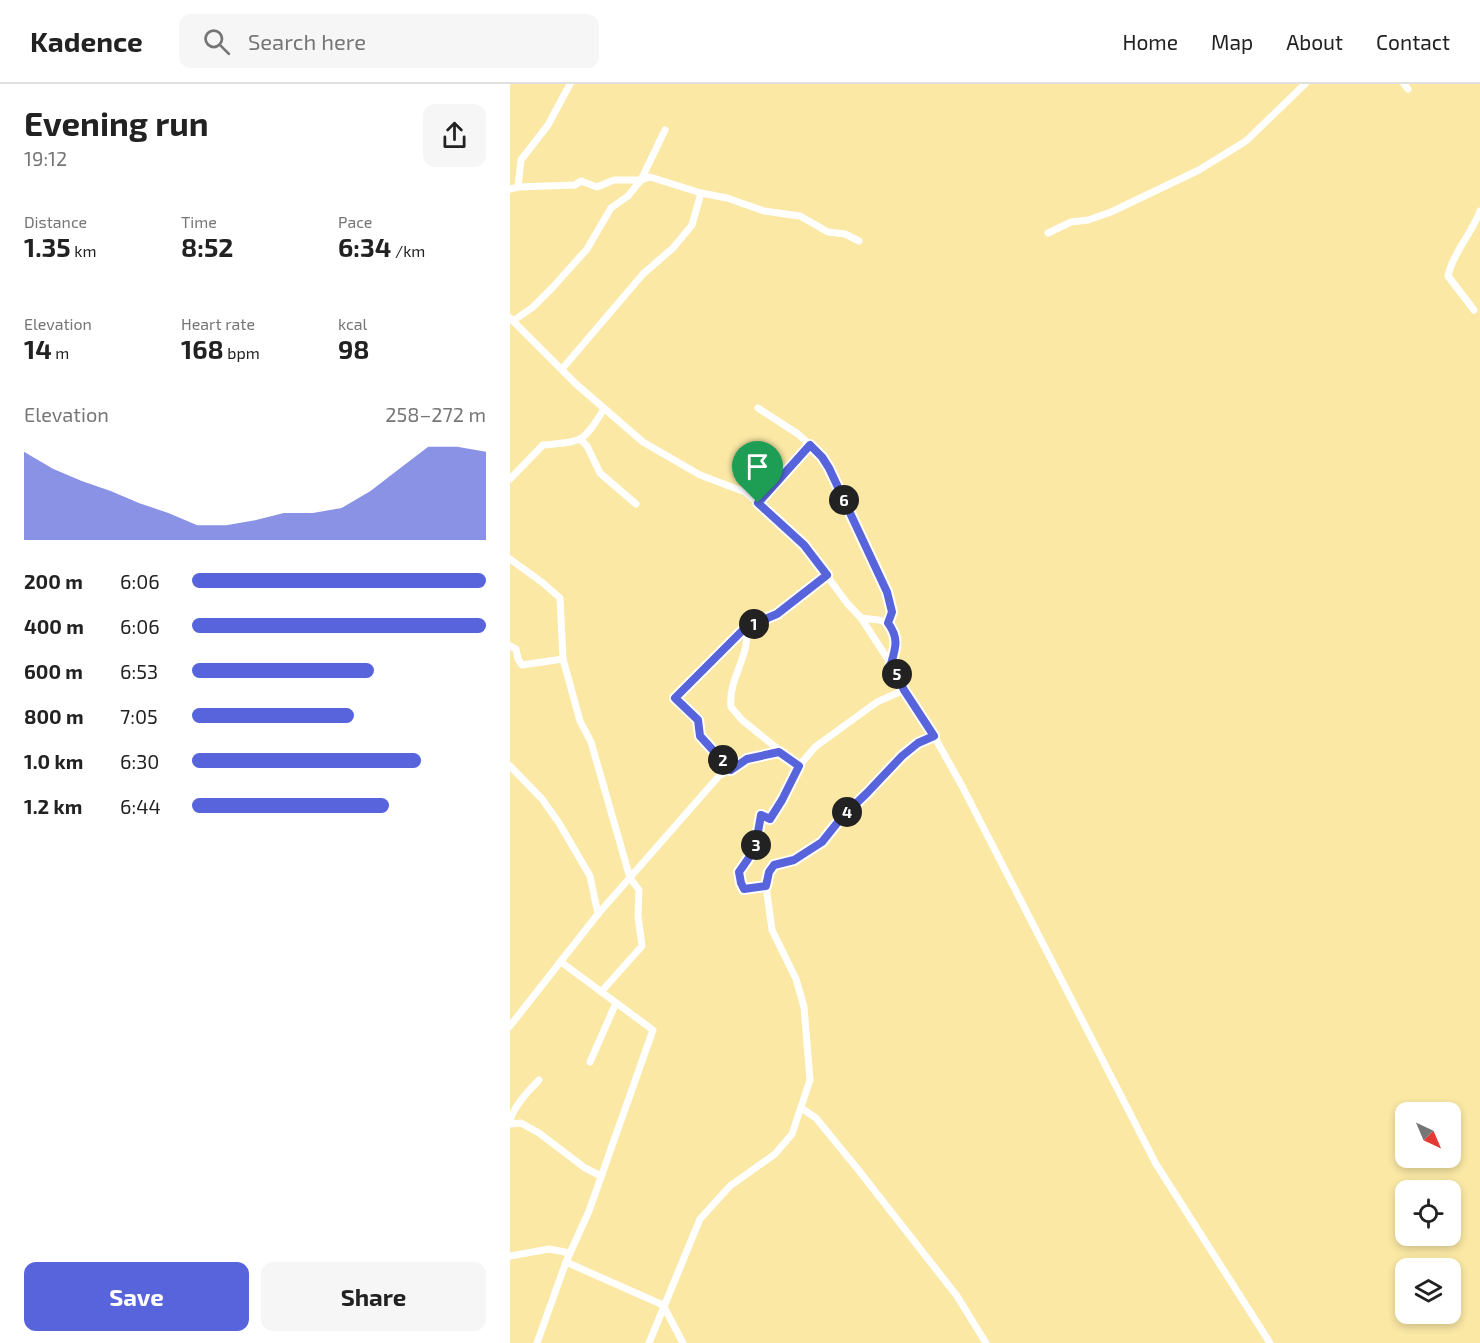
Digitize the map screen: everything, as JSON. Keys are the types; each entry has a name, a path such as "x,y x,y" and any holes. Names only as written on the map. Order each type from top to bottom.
{"street":[{"path":"518,187 521,160 548,125 570,84"},
{"path":"1048,233 1071,222 1088,220 1111,212 1199,170 1246,141 1305,84"},
{"path":"665,130 641,180 628,196 611,208 586,249 554,287 532,307 512,320 604,409 643,442 700,475 745,492 758,503 804,545 847,603 861,618 891,664 904,690 934,736 962,786 1156,1164 1270,1343"},
{"path":"510,189 575,185 581,181 597,187 614,180 641,180 650,177 701,193 727,198 764,211 800,216 828,232 845,234 859,241"},
{"path":"562,369 643,274 673,248 692,225 701,193"},
{"path":"1474,310 1448,276 1480,211"},
{"path":"758,408 798,434 822,457 829,468 887,592 892,612 888,623"},
{"path":"510,479 543,445 581,440 604,409"},
{"path":"581,440 587,446 600,473 636,504"},
{"path":"758,503 810,445"},
{"path":"510,559 560,598 563,659 580,721 591,742 630,878 639,890 638,916 642,946 601,992"},
{"path":"731,770 700,736 698,720 675,698 746,627 777,614 827,575"},
{"path":"861,618 888,623 894,632 896,647 891,664"},
{"path":"746,627 747,647 736,672 731,707 742,720 799,766"},
{"path":"510,646 516,649 522,666 563,659"},
{"path":"766,886 744,889 739,872 755,849 761,815 770,819 799,766 815,747 877,702 904,690"},
{"path":"649,1343 700,1218 730,1186 775,1154 792,1134 810,1080 804,1006 796,979 772,930 766,886 769,872 774,865 794,860 822,842 842,817 902,756 918,743 934,736"},
{"path":"510,1026 598,914 719,776 747,759 779,752"},
{"path":"510,766 542,799 559,823 590,876 598,914"},
{"path":"537,1343 566,1262 589,1211 653,1030 561,962"},
{"path":"590,1062 616,1003"},
{"path":"539,1080 520,1103 510,1124 521,1123 539,1133 585,1168 601,1176"},
{"path":"801,1108 816,1118 874,1189 957,1296 986,1343"},
{"path":"510,1256 549,1249 570,1253"},
{"path":"566,1262 663,1305 683,1343"}],"route":[{"path":"810,445 822,457 887,592 892,612 888,623 894,632 896,647 891,664 904,690 934,736 918,743 902,756 842,817 822,842 794,860 774,865 769,872 766,886 744,889 739,872 755,849 761,815 770,819 799,766 779,752 747,759 731,770 700,736 698,720 675,698 746,627 777,614 827,575 804,545 758,503 810,445"}]}
